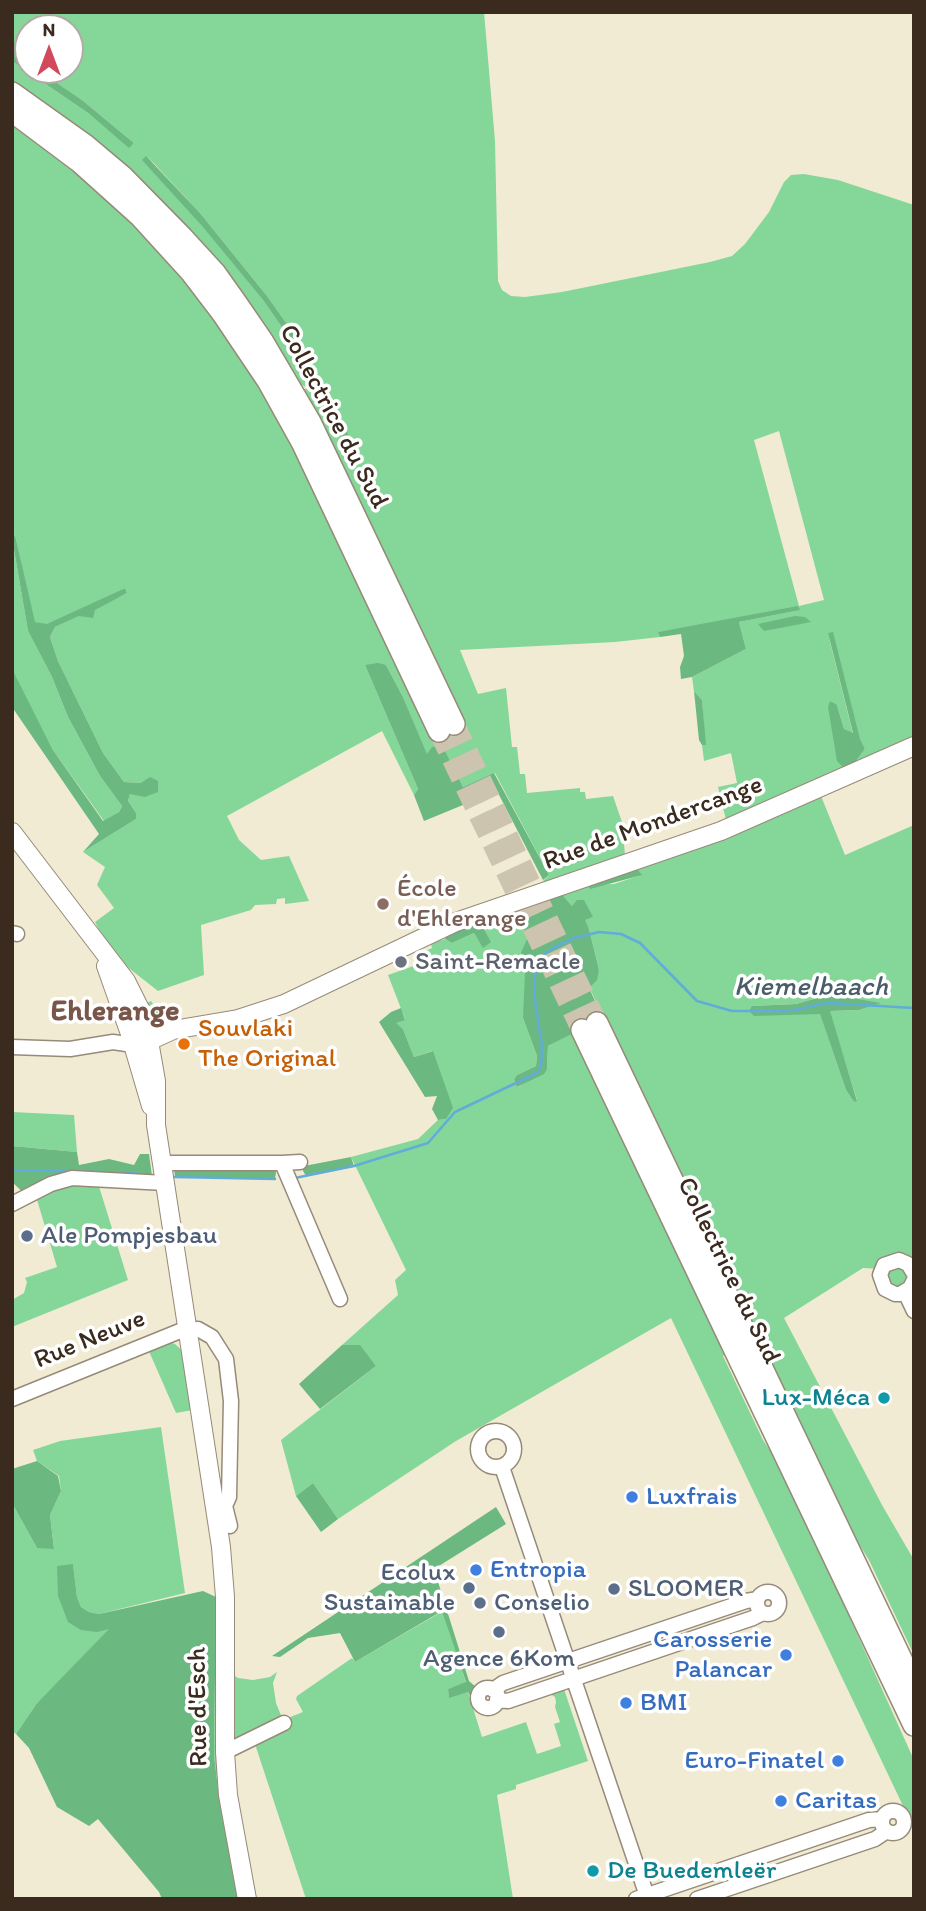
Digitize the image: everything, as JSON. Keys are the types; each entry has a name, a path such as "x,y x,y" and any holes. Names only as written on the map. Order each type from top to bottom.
{"highway":[{"name":"Collectrice du Sud","path":"12,93 123,177 191,246 237,304 263,342 310,422 447,728 303,444 268,381 230,324 191,272 140,216 80,162 12,111"},
{"name":"Collectrice du Sud","path":"914,1686 590,1026 914,1725"}],"main road":[{"name":"Rue de Mondercange","path":"139,1036 238,1019 284,1004 456,922 721,831 914,746"},
{"name":"Rue d'Esch","path":"12,832 78,918 139,1036 220,1510 225,1597 225,1752 228,1795 247,1899"}],"street":[{"path":"12,1047 70,1049 139,1036"},
{"path":"162,1163 300,1162"},
{"path":"282,1163 340,1299"},
{"path":"12,1204 51,1184 72,1178 165,1183"},
{"path":"914,1274 908,1264 899,1260 888,1262 881,1269 880,1280 885,1289 895,1294 905,1292 914,1280"},
{"path":"905,1292 914,1311"},
{"name":"Rue Neuve","path":"12,1399 187,1329"},
{"name":"Rue d'Esch","path":"187,1329 198,1329 212,1337 226,1359 232,1401 229,1497 220,1510 230,1527"},
{"path":"502,1467 644,1898 869,1820 885,1825 875,1839 697,1899"},
{"path":"746,1601 760,1606 573,1679 508,1701 495,1695 503,1683 568,1661 746,1601"},
{"path":"225,1752 284,1723"}],"green space":[{"path":"12,12 484,12 495,141 498,281 502,290 511,296 562,292 732,256 745,244 769,212 784,182 791,175 804,174 838,180 914,205 914,739 853,765 865,749 828,634 853,734 844,729 837,705 845,769 726,820 718,787 737,783 731,753 704,761 702,700 694,691 692,677 746,649 739,622 799,610 659,632 660,637 460,650 478,694 506,688 512,747 517,747 520,774 525,774 527,793 580,788 580,792 585,792 586,799 613,796 622,822 625,855 545,884 543,881 549,875 495,773 463,787 442,746 427,755 403,697 386,665 365,665 418,789 414,795 382,731 227,816 239,840 261,860 289,856 309,901 285,904 285,898 277,899 276,904 255,905 251,910 201,925 204,975 158,991 112,955 95,922 114,908 97,885 105,867 83,852 136,819 136,813 128,801 130,794 141,783 124,782 103,753 58,661 50,637 55,627 127,593 125,588 47,625 34,622 15,535 12,536 12,122 74,168 151,239 303,390 307,388 299,383 211,255 176,215 98,143 16,84 46,84 88,113 129,147 134,143 59,84 84,84 84,14 14,14 14,41","holes":["147,156 200,213 267,296 302,345 317,386 297,349 263,300","779,431 824,600 799,606 754,440"]},
{"path":"12,40 14,62 12,61"},
{"path":"12,61 14,62 14,82 12,81"},
{"path":"46,84 59,84 134,143 129,148 88,113"},
{"path":"146,156 200,213 267,296 302,345 353,444 348,446 297,349 263,300 203,227 142,160"},
{"path":"15,535 35,622 47,624 125,588 127,593 95,610 93,618 79,616 55,627 50,637 58,661 103,753 124,782 141,783 150,777 158,781 158,792 145,797 130,794 128,801 136,813 136,819 83,852 99,834 12,707 12,669 53,750 103,821 119,812 122,806 100,776 68,717 52,677 28,631 12,538"},
{"path":"12,538 28,631 52,677 68,717 100,776 122,806 119,812 104,821 53,750 12,669"},
{"path":"798,606 800,610 739,622 746,649 692,677 681,679 680,667 684,656 681,634 660,637 658,632"},
{"path":"795,616 805,617 811,622 764,631 758,624"},
{"path":"833,632 860,739 865,749 853,765 845,769 837,761 828,707 830,701 837,705 844,729 853,733 828,633"},
{"path":"365,665 386,665 427,754 432,747 442,745 463,787 494,773 549,875 543,880 497,791 424,821 414,795 418,789"},
{"path":"694,691 702,700 706,745 702,745 699,740"},
{"path":"821,796 845,855 914,825 914,1260 908,1264 914,1273 895,1294 881,1269 863,1268 784,1318 882,1505 914,1560 914,1655 869,1560 847,1525 589,987 596,980 599,970 589,929 584,920 592,917 572,906 561,893 588,885 614,884 641,875 637,869","holes":["831,994 879,1003 859,1010 829,1011 857,1100 854,1102 846,1090 820,1013 752,1006 796,1004"]},
{"path":"637,869 642,875 590,889 588,885"},
{"path":"561,893 572,906 577,900 584,900 593,917 585,920 599,970 597,980 589,988 603,1018 548,1046 547,1069 544,1074 517,1087 514,1079 536,1066 537,1056 523,1018 525,972 533,964 521,953 527,939 516,909"},
{"path":"516,909 533,964 523,1018 537,1056 536,1066 514,1079 518,1087 547,1069 548,1046 576,1031 727,1353 723,1356 763,1440 783,1470 914,1760 914,1829 671,1318 456,1441 338,1519 313,1483 296,1496 281,1440 376,1366 360,1346 342,1345 398,1295 395,1280 406,1270 351,1157 418,1139 438,1120 446,1119 432,1051 414,1057 403,1029 395,1023 405,1019 388,975 422,963 419,954 432,948 431,944 445,939 452,943 474,933 483,947 480,922"},
{"path":"480,922 491,942 483,948 474,933 452,943 445,939 448,933"},
{"path":"831,994 881,1003 859,1010 830,1011 857,1101 854,1102 846,1090 820,1014 754,1016 749,1011 752,1006 796,1004"},
{"path":"151,1001 168,1023 159,1025 153,1022 145,1004"},
{"path":"401,1008 405,1020 396,1023 403,1029 414,1057 433,1051 453,1108 446,1119 438,1120 432,1109 437,1096 425,1097 379,1022"},
{"path":"12,1112 74,1115 77,1152 12,1146"},
{"path":"12,1146 77,1152 79,1165 109,1159 134,1165 140,1154 149,1154 152,1176 72,1178 28,1197 12,1182"},
{"path":"351,1157 354,1166 306,1176 303,1171 304,1166"},
{"path":"174,1168 272,1168 276,1172 275,1179 175,1177"},
{"path":"97,1180 128,1280 12,1327 12,1300 24,1293 27,1282 25,1278 57,1267 35,1193"},
{"path":"166,1341 175,1344 184,1352 193,1410 176,1413 148,1349"},
{"path":"342,1345 360,1345 376,1366 320,1409 299,1384"},
{"path":"161,1427 185,1593 99,1614 89,1612 81,1607 77,1597 73,1565 58,1596 111,1628 37,1703 16,1734 12,1731 12,1503 37,1548 54,1548 50,1515 61,1491 59,1476 37,1461 33,1450 60,1441"},
{"path":"37,1461 58,1476 61,1491 50,1515 54,1549 37,1548 12,1503 12,1469"},
{"path":"313,1483 338,1519 321,1532 296,1496"},
{"path":"496,1507 506,1524 434,1569 469,1681 476,1687 470,1696 468,1692 449,1698 448,1689 466,1682 442,1611 355,1662 340,1633 308,1638 280,1657 272,1656"},
{"path":"73,1564 77,1597 81,1607 89,1612 99,1614 203,1591 216,1597 214,1755 219,1798 239,1899 162,1899 98,1819 89,1826 57,1807 29,1748 16,1734 37,1703 109,1629 97,1632 81,1630 68,1622 58,1596 57,1566"},
{"path":"216,1597 232,1674 238,1678 253,1680 270,1677 277,1672 273,1683 276,1703 283,1720 303,1712 297,1696 352,1658 355,1662 443,1611 466,1683 448,1689 449,1697 468,1692 482,1737 526,1722 537,1754 561,1746 554,1724 560,1722 555,1697 550,1694 564,1689 588,1761 516,1785 516,1789 497,1795 513,1899 306,1899 253,1738 225,1752 239,1899 219,1798 214,1755"}],"waterway":[{"name":"Kiemelbaach","path":"295,1178 354,1166 428,1143 455,1112 537,1073 541,1066 542,1047 534,993 536,962 551,949 574,938 599,932 621,934 640,943 697,1001 732,1011 790,1011 827,1003 914,1008"},
{"path":"522,958 536,962"},
{"path":"12,1170 136,1173"},
{"path":"175,1177 275,1179"}],"tunnel":[{"path":"454,724 597,1023"},
{"path":"439,731 582,1030"}],"place":[{"name":"École d'Ehlerange","path":"383,904"},
{"name":"Saint-Remacle","path":"401,962"},
{"name":"Souvlaki The Original","path":"184,1044"},
{"name":"Ale Pompjesbau","path":"27,1236"},
{"name":"Lux-Méca","path":"884,1398"},
{"name":"Luxfrais","path":"632,1497"},
{"name":"Entropia","path":"476,1570"},
{"name":"Ecolux Sustainable","path":"469,1588"},
{"name":"SLOOMER","path":"614,1589"},
{"name":"Conselio","path":"480,1603"},
{"name":"Agence 6Kom","path":"499,1632"},
{"name":"Carosserie Palancar","path":"786,1655"},
{"name":"BMI","path":"626,1703"},
{"name":"Euro-Finatel","path":"838,1761"},
{"name":"Caritas","path":"781,1801"},
{"name":"De Buedemleër","path":"593,1871"}],"district":[{"name":"Ehlerange","path":"115,1012"}]}
